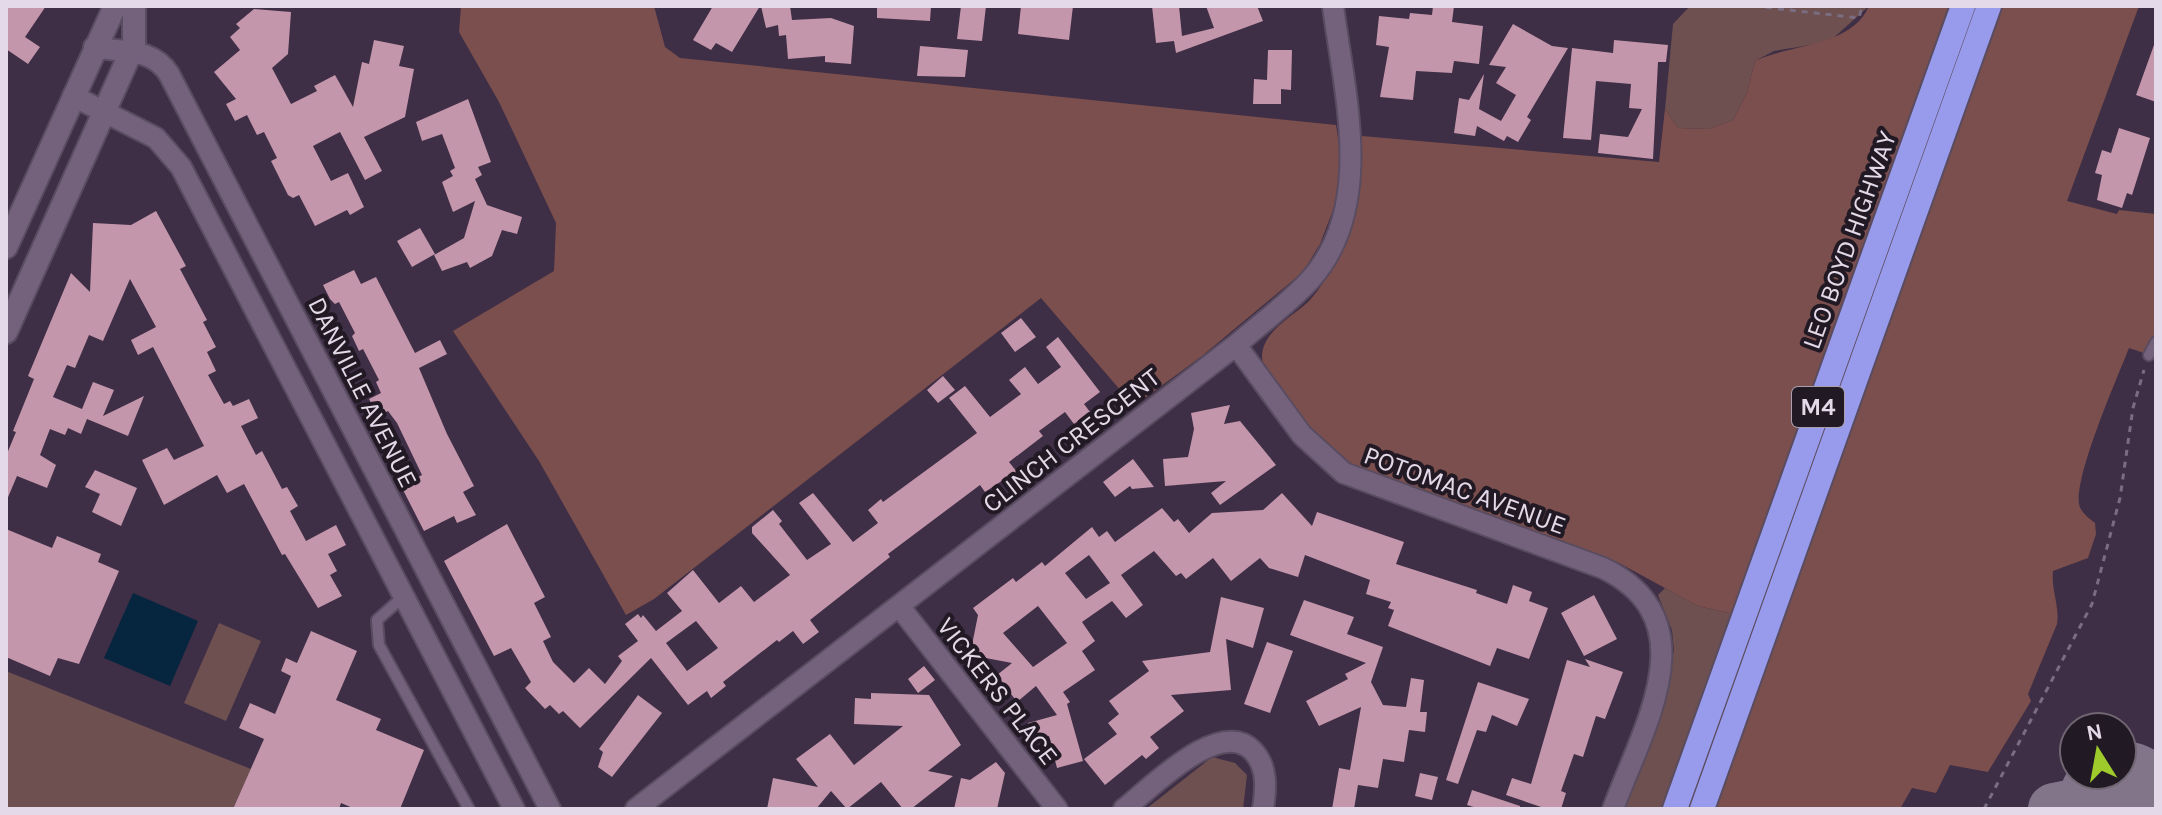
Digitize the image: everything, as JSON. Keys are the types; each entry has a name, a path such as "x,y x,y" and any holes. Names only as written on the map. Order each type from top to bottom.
{"highway":[{"name":"LEO BOYD HIGHWAY","path":"1675,809 1963,6"},
{"name":"LEO BOYD HIGHWAY","path":"1702,809 1989,6"}],"street":[{"path":"6,247 115,6"},
{"path":"6,332 131,52 136,31 134,6"},
{"name":"CLINCH CRESCENT","path":"636,809 1236,345 1312,278 1327,254 1344,208 1351,150 1333,6"},
{"name":"DANVILLE AVENUE","path":"94,47 131,52 158,60 169,74 550,809"},
{"path":"73,96 156,138 181,167 514,809"},
{"name":"POTOMAC AVENUE","path":"1236,345 1302,435 1332,465 1373,486 1603,568 1622,577 1648,601 1660,625 1662,648 1654,694 1613,809"},
{"name":"VICKERS PLACE","path":"899,606 1057,809"},
{"path":"1124,809 1192,756 1221,740 1247,745 1261,763 1265,782 1263,809"}],"lane":[{"path":"2149,355 2156,342"},
{"path":"404,596 377,620 379,645 469,809"}],"path":[{"path":"1754,6 1859,18 1862,6"},
{"path":"1984,809 2092,604 2120,498 2133,408 2149,355"}],"shaded area":[{"path":"461,6 654,6 665,47 680,58 1336,125 1341,157 1340,192 1320,244 1303,272 1202,356 1134,406 1041,298 654,599 626,615 539,461 453,331 554,271 556,223 499,102 459,32"},
{"path":"1690,6 1869,6 1829,42 1774,51 1755,61 1747,93 1733,120 1709,129 1678,128 1665,109 1673,24"},
{"path":"1869,6 1953,6 1734,614 1698,606 1619,563 1349,465 1317,440 1280,395 1264,366 1264,347 1279,325 1314,295 1337,256 1353,206 1362,136 1659,162 1665,109 1678,128 1709,129 1733,120 1747,93 1755,61 1849,30"},
{"path":"2002,6 2139,6 2067,201 2117,214 2119,210 2156,214 2156,357 2129,348 2090,450 2079,490 2083,513 2095,523 2096,534 2088,558 2053,571 2057,624 2028,694 2031,701 1988,772 1950,765 1936,793 1912,788 1900,809 1716,809"},
{"path":"1665,588 1698,606 1734,614 1663,809 1622,809 1674,651 1672,630 1658,595"},
{"path":"219,623 261,641 226,721 184,703"},
{"path":"6,671 251,769 233,809 6,809"},
{"path":"1212,757 1235,763 1247,775 1243,809 1146,809"}],"water":[{"path":"133,593 198,621 170,686 104,658"}],"building":[{"path":"6,6 46,6 25,37 40,47 28,64 6,49"},
{"path":"713,6 760,6 732,52 716,43 711,50 693,40"},
{"path":"761,6 790,6 792,20 831,18 854,26 851,64 825,62 825,56 788,59 786,35 779,36 778,25 766,28"},
{"path":"877,6 931,6 930,21 877,18"},
{"path":"961,6 986,6 982,41 957,39"},
{"path":"1021,6 1073,6 1069,40 1018,34"},
{"path":"1152,6 1179,6 1182,36 1214,28 1206,6 1257,6 1263,21 1176,53 1174,41 1156,43"},
{"path":"1433,6 1454,6 1452,22 1483,26 1479,64 1454,61 1452,73 1416,71 1413,100 1380,97 1389,47 1376,45 1379,16 1409,19 1410,13 1432,15"},
{"path":"254,9 291,12 288,54 272,68 291,104 317,91 314,86 335,75 353,107 362,62 369,64 374,40 404,46 399,66 414,69 405,117 364,137 382,171 365,180 340,132 313,146 331,181 348,173 364,207 350,215 347,210 315,226 299,195 293,198 288,195 271,161 277,158 264,132 257,135 247,115 235,121 226,104 236,99 214,72 240,50 230,37 240,28 236,24"},
{"path":"1513,24 1552,46 1568,48 1527,117 1531,120 1518,142 1507,136 1504,141 1477,126 1475,136 1454,133 1459,98 1469,100 1484,74 1479,109 1501,121 1516,95 1496,83 1506,67 1489,65"},
{"path":"1614,40 1668,45 1666,62 1658,62 1653,159 1598,153 1600,134 1628,137 1642,109 1629,108 1631,84 1596,81 1591,140 1563,138 1572,48 1613,53"},
{"path":"920,46 968,50 965,77 917,76"},
{"path":"2156,46 2156,102 2136,95"},
{"path":"1268,50 1292,50 1291,90 1281,89 1281,104 1253,104 1254,79 1267,80"},
{"path":"468,99 491,162 478,167 482,175 475,179 487,205 522,217 517,234 502,230 492,256 470,268 467,262 442,271 434,255 464,238 475,201 453,212 442,182 453,176 450,171 455,168 442,134 422,141 416,122"},
{"path":"2119,128 2150,138 2132,195 2127,193 2122,208 2097,200 2102,175 2095,173 2102,150 2111,153"},
{"path":"156,211 186,266 180,269 207,320 203,322 216,347 207,352 216,371 208,375 224,404 230,401 233,406 249,399 258,418 241,426 256,455 262,451 282,489 287,487 298,506 290,511 306,541 336,525 346,545 328,554 337,571 330,575 342,596 318,608 285,554 282,555 244,484 227,493 217,475 164,505 142,460 167,448 174,460 204,446 153,347 138,355 131,340 156,327 130,279 103,341 89,335 75,368 67,365 53,397 82,409 93,382 114,390 103,416 144,396 128,436 87,419 81,434 68,428 65,435 50,429 40,455 56,465 47,488 17,476 6,502 6,456 34,379 28,376 71,273 90,292 93,223 131,225"},
{"path":"420,228 435,254 412,267 397,241"},
{"path":"354,270 361,284 376,277 415,353 440,340 447,354 419,368 447,434 474,486 463,492 476,515 457,523 454,516 424,531 401,486 422,475 397,423 388,411 378,416 369,399 381,393 376,382 379,380 363,349 359,351 352,336 355,333 339,302 335,304 330,299 323,285"},
{"path":"1021,318 1036,337 1015,352 1001,333"},
{"path":"1058,337 1100,392 1084,404 1090,412 1074,424 1065,412 1039,431 1043,436 1009,462 1021,477 1008,487 1003,480 985,492 980,485 888,554 890,557 810,620 819,632 803,644 793,631 779,642 777,640 723,682 726,686 711,698 707,691 688,705 651,658 580,728 563,711 559,714 550,705 545,709 525,688 531,682 511,648 494,656 444,561 507,524 545,597 534,603 551,637 543,641 553,662 574,683 589,668 605,684 622,661 618,656 638,641 625,624 638,614 641,618 643,615 656,631 682,611 667,593 693,570 719,603 741,586 754,602 790,575 752,533 752,527 773,510 782,521 779,524 807,560 831,544 799,503 813,493 853,542 878,523 868,510 977,433 949,398 965,386 990,417 1021,394 1009,380 1025,367 1038,384 1061,367 1046,347","holes":["696,621 718,648 687,671 666,643"]},
{"path":"943,376 955,390 938,403 927,390"},
{"path":"1230,405 1224,424 1240,421 1276,465 1220,505 1211,493 1226,481 1165,486 1163,459 1188,457 1194,429 1191,413"},
{"path":"1133,459 1154,487 1132,489 1130,486 1115,497 1103,482"},
{"path":"95,470 137,488 121,526 92,512 100,494 85,487"},
{"path":"1282,493 1312,526 1317,512 1404,542 1396,564 1477,590 1476,593 1507,604 1513,585 1532,592 1529,601 1548,608 1529,659 1497,648 1490,666 1388,626 1394,610 1388,608 1391,602 1366,594 1370,580 1305,555 1298,577 1269,568 1260,558 1231,581 1213,558 1186,579 1181,573 1176,576 1154,551 1121,575 1143,605 1126,618 1112,601 1082,622 1095,641 1082,651 1095,670 1063,692 1070,702 1067,704 1083,761 1057,768 1049,736 1032,740 1028,723 1057,715 1036,686 1017,702 997,675 1012,663 970,655 978,615 973,608 1013,578 1016,582 1042,562 1045,566 1092,527 1099,537 1107,531 1115,542 1162,508 1174,522 1178,519 1189,533 1212,513 1263,510","holes":["1089,555 1110,583 1086,599 1065,573","1038,606 1067,643 1033,667 1003,633"]},
{"path":"6,529 52,548 57,536 101,554 98,562 119,571 79,664 58,658 50,676 6,657"},
{"path":"1594,595 1617,639 1584,656 1561,613"},
{"path":"1221,597 1264,608 1253,648 1226,639 1231,690 1171,695 1184,711 1150,737 1159,748 1146,759 1142,755 1105,785 1084,759 1117,734 1108,723 1119,714 1109,701 1149,671 1142,661 1210,652"},
{"path":"1304,600 1354,617 1347,634 1383,647 1371,682 1383,705 1406,707 1411,678 1424,680 1420,712 1427,712 1425,732 1409,730 1404,762 1383,759 1378,788 1358,785 1354,809 1332,809 1339,768 1350,770 1361,707 1319,726 1306,701 1348,679 1345,674 1366,663 1290,635"},
{"path":"311,631 357,651 336,700 381,719 376,730 424,750 400,809 355,809 341,803 339,809 233,809 264,739 239,728 250,703 275,714 291,676 281,671 286,658 297,663"},
{"path":"1267,642 1293,651 1270,713 1244,704"},
{"path":"1585,659 1623,672 1605,719 1596,716 1583,757 1574,754 1561,791 1566,793 1561,809 1547,809 1506,795 1512,778 1531,784 1567,660 1590,667"},
{"path":"924,666 935,680 918,693 908,679"},
{"path":"1478,682 1529,699 1517,726 1492,715 1486,732 1477,730 1458,784 1446,780"},
{"path":"871,693 929,695 961,745 928,771 953,776 911,809 903,809 881,782 847,809 831,791 816,809 767,809 773,778 818,787 796,759 830,734 854,765 903,726 854,724 855,698 871,699"},
{"path":"638,695 662,713 612,777 598,767 603,752 599,749"},
{"path":"996,762 1005,773 997,809 954,809 961,778 970,780"},
{"path":"1420,773 1438,777 1432,800 1415,796"},
{"path":"1472,790 1520,806 1520,809 1480,809 1467,805"}],"taxiway":[{"path":"2054,809 2069,806 2090,809"}],"runway":[{"path":"2121,809 2122,805"}]}
